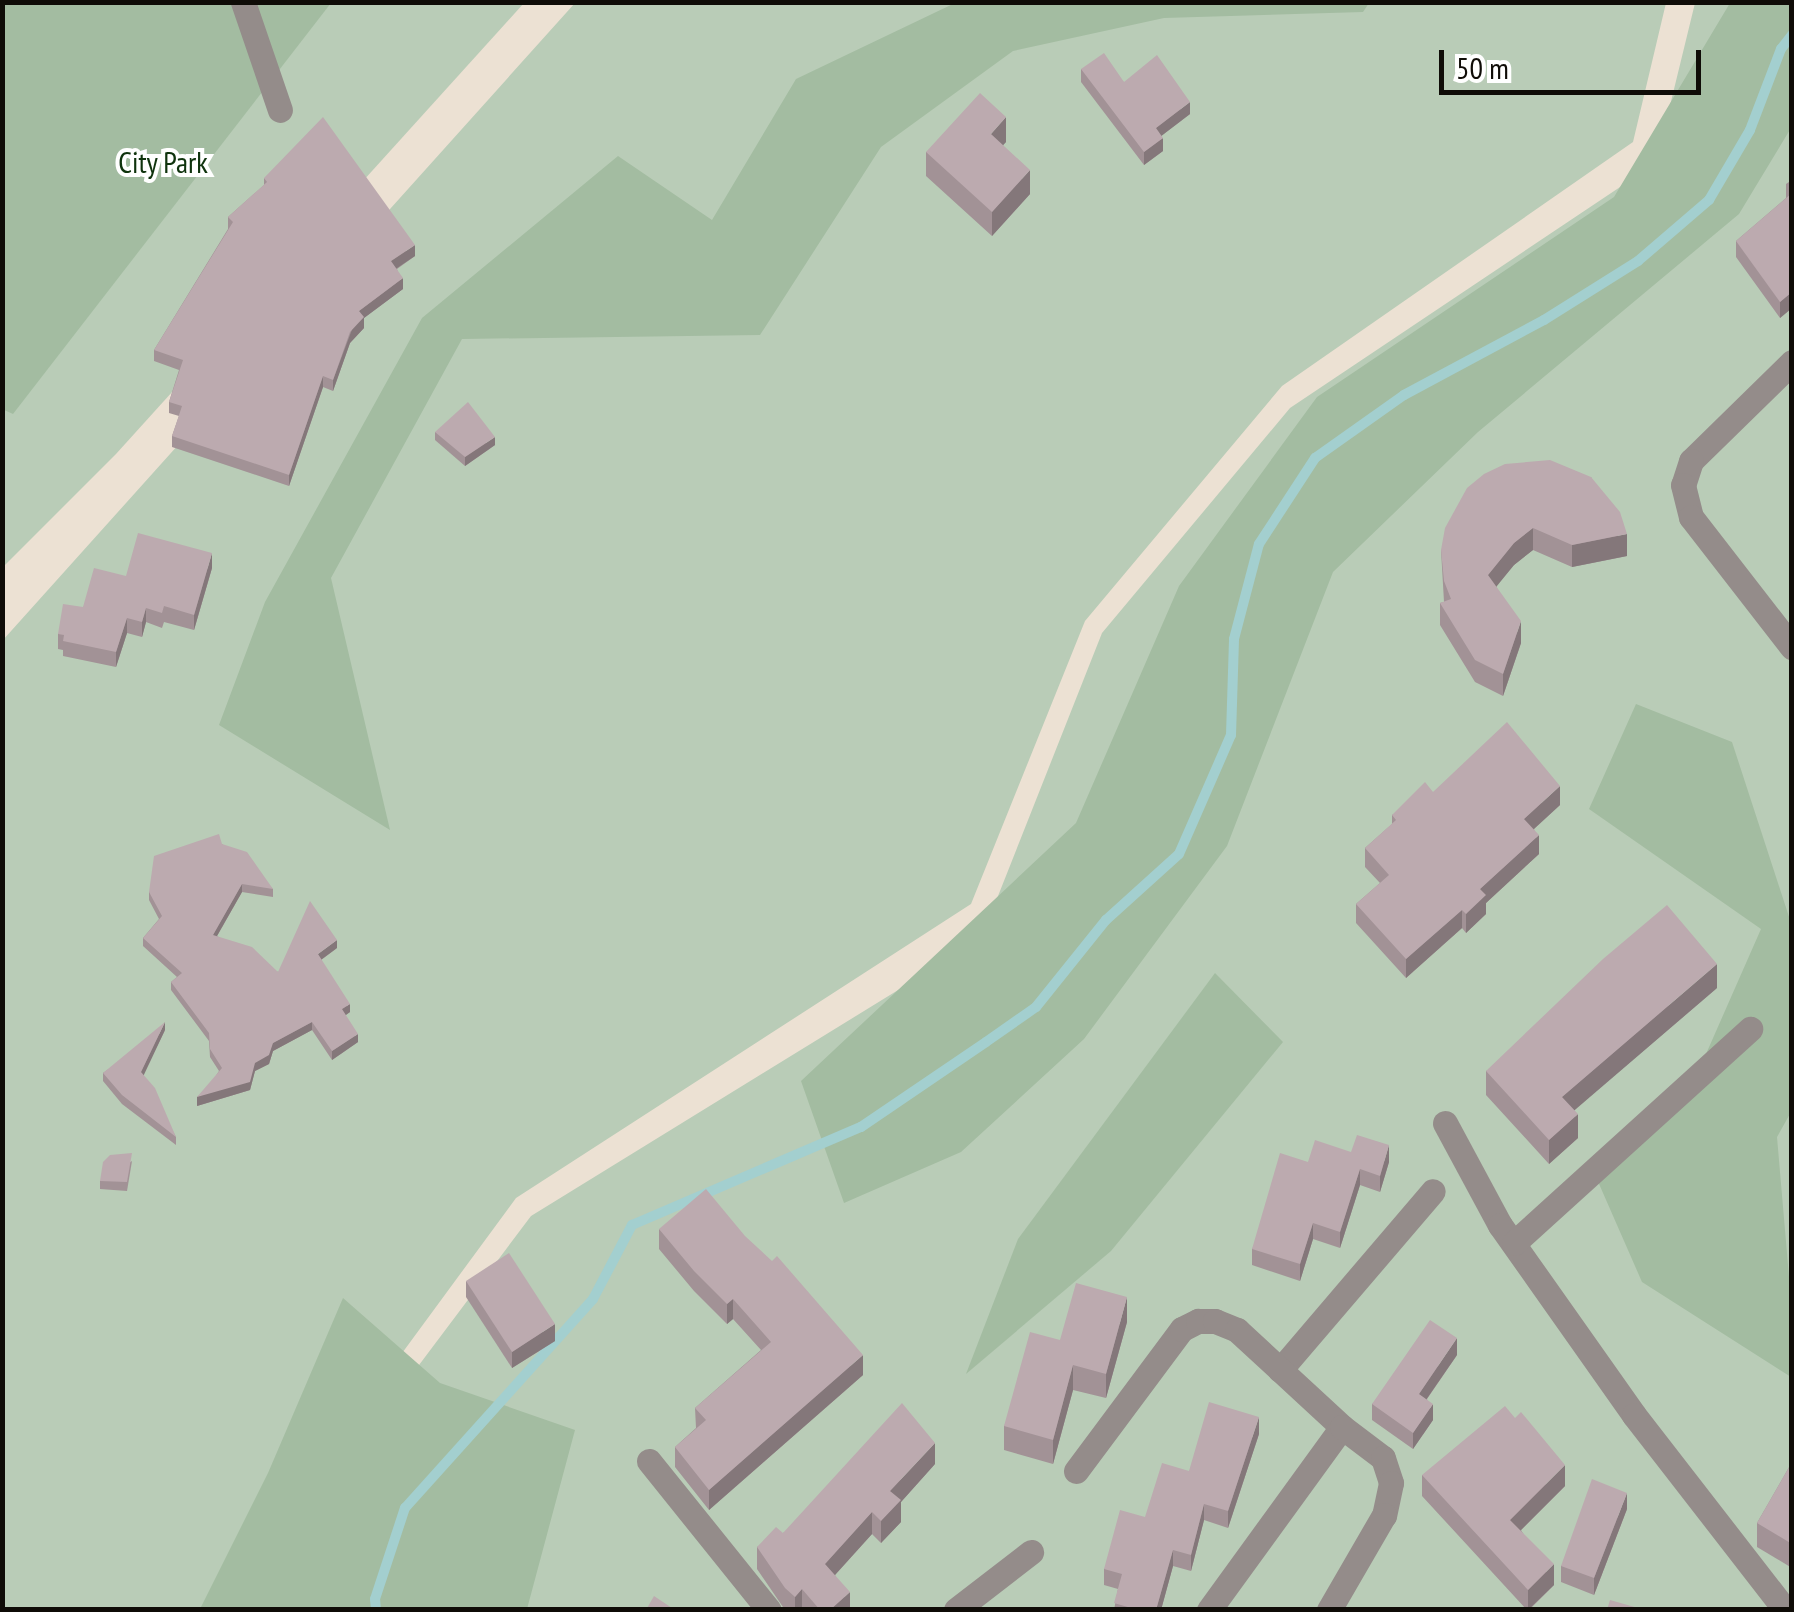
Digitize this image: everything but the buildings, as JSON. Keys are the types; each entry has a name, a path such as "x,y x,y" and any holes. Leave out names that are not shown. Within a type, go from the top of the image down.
{"street":[{"path":"243,2 280,110"},
{"path":"1792,362 1691,461 1683,485 1692,518 1792,647"},
{"path":"1514,1244 1750,1029"},
{"path":"1445,1123 1514,1244 1634,1414 1785,1610"},
{"path":"1280,1370 1434,1191"},
{"path":"1076,1470 1182,1329 1198,1321 1215,1321 1238,1330 1342,1427 1383,1458 1392,1483 1384,1514 1329,1610"},
{"path":"1209,1610 1342,1427"},
{"path":"649,1461 770,1610"},
{"path":"956,1610 1031,1552"}],"green space":[{"path":"2,3 331,3 13,414 2,409"},
{"name":"City Park","path":"3,3 524,3 116,454 3,567"},
{"path":"575,3 1666,3 1633,142 1282,386 1085,621 971,904 516,1198 386,1375 296,1609 3,1610 3,640"},
{"path":"955,3 1369,3 1363,12 1164,18 1013,51 881,147 760,335 462,339 331,578 390,830 219,725 265,602 422,318 618,156 712,220 796,79"},
{"path":"1695,3 1791,3 1791,1609 320,1610 404,1385 531,1216 981,939 1102,633 1290,408 1656,163"},
{"path":"1730,3 1792,3 1791,128 1739,214 1478,432 1333,572 1227,846 1084,1039 961,1152 844,1203 801,1081 1076,823 1179,586 1317,397 1614,197"},
{"path":"1636,704 1732,742 1791,923 1791,1112 1777,1137 1791,1300 1791,1377 1642,1282 1596,1177 1706,1054 1761,929 1589,809"},
{"path":"1215,973 1283,1042 1111,1251 966,1374 1018,1239"},
{"path":"343,1298 440,1383 575,1430 527,1609 200,1609 268,1473"}],"waterway":[{"path":"376,1610 375,1599 405,1508 593,1299 632,1225 861,1127 1036,1007 1106,920 1179,854 1231,735 1234,639 1259,544 1315,458 1404,395 1544,320 1638,261 1709,200 1750,130 1781,49 1792,35"}]}
